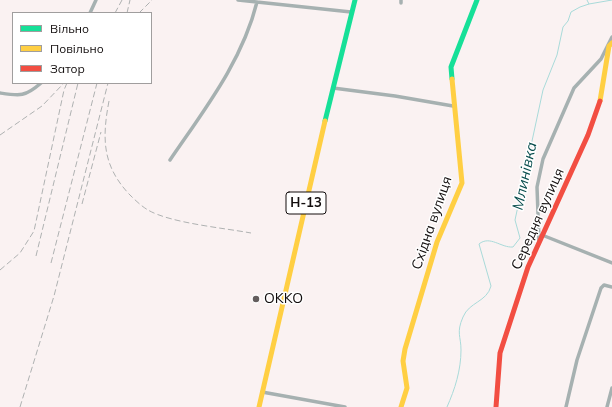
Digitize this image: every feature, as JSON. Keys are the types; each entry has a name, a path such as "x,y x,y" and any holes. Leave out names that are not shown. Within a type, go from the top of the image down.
{"street":[{"path":"90,12 96,0"},
{"path":"238,0 351,12"},
{"name":"Н-13","path":"259,407 333,88 355,0"},
{"name":"Східна вулиця","path":"401,407 407,388 403,361 405,349 437,242 462,183 453,106 451,67 476,0"},
{"path":"170,160 230,70 246,39 257,2"},
{"path":"539,241 537,187 543,159 574,88 601,59 611,44 612,37"},
{"name":"Середня вулиця","path":"496,407 500,353 528,267 588,135 600,101 611,44"},
{"path":"0,93 18,96 25,95 40,84"},
{"path":"333,88 395,96 453,106"},
{"path":"542,235 612,263"},
{"path":"566,407 577,360 601,288 604,285 612,287"},
{"path":"607,407 612,388"},
{"path":"262,392 345,407"}],"waterway":[{"name":"Млинівка","path":"447,407 459,372 461,350 459,331 461,322 469,308 482,299 489,291 491,286 479,244 491,241 513,247 520,238 515,220 543,90 557,55 563,27 568,21 571,12 589,4 587,0"},
{"path":"589,4 612,0"}],"railway":[{"path":"116,12 122,0"},
{"path":"127,12 130,0"},
{"path":"140,12 152,0"},
{"path":"0,135 42,106 63,84"},
{"path":"0,270 20,253 34,231 64,90 67,84"},
{"path":"36,256 78,84"},
{"path":"51,263 97,84"},
{"path":"20,407 54,296 108,84"},
{"path":"109,101 105,127 106,150 109,162 120,183 135,200 143,207 158,215 183,222 251,233"},
{"path":"82,204 101,132"}],"traffic: fast":[{"path":"325,121 355,0"},
{"path":"452,79 451,67 477,0"}],"traffic: slow":[{"path":"600,101 609,46 612,43"},
{"path":"401,407 407,388 403,361 405,349 437,242 462,183 452,79"},
{"path":"259,407 325,121"}],"traffic: jam":[{"path":"496,407 500,353 528,267 588,135 600,101"}],"place":[{"name":"OKKO","path":"256,299"}]}
